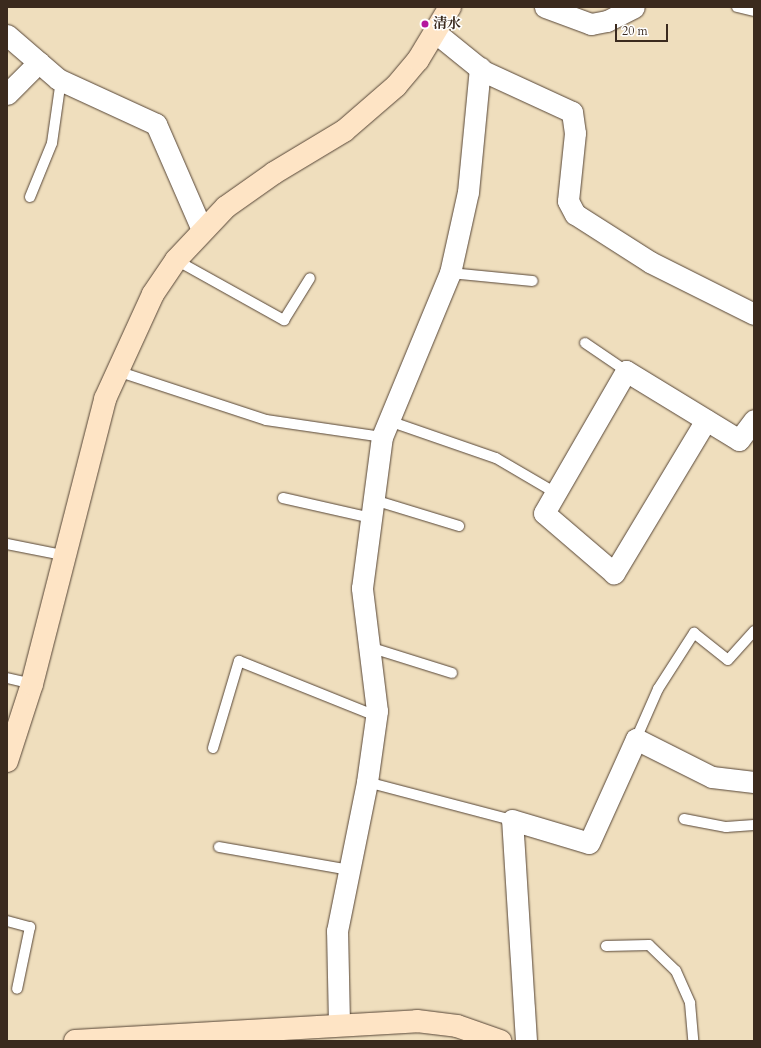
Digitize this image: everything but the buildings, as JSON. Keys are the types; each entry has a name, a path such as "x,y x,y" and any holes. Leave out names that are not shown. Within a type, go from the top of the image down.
{"street":[{"path":"7,761 32,684 67,556 105,399 153,294 176,260 202,230 247,190 321,147 373,108 396,86 436,33 450,7"},
{"path":"545,7 591,24 607,21 634,7"},
{"path":"436,33 480,68 572,112 575,133 568,201 574,214 650,262 754,314"},
{"path":"7,35 61,80 156,124 202,230"},
{"path":"7,94 39,62"},
{"path":"339,1024 337,931 367,782 376,716 362,588 372,509 385,429 450,273 468,192 480,68"},
{"path":"706,420 614,573 544,513 626,371 739,440 754,420"},
{"path":"526,1041 512,820 589,843 636,739 712,777 754,782"},
{"path":"75,1041 339,1024 423,1022 457,1026 500,1041"}],"lane":[{"path":"737,7 754,11"},
{"path":"30,197 52,143 61,80"},
{"path":"176,260 284,320 310,278"},
{"path":"450,273 533,281"},
{"path":"585,343 626,371"},
{"path":"117,371 266,420 385,429 496,458 556,493"},
{"path":"283,498 372,509 458,526"},
{"path":"7,544 67,556"},
{"path":"636,739 658,689 694,633 728,660 754,632"},
{"path":"369,647 452,674"},
{"path":"213,748 240,661 376,716"},
{"path":"7,678 32,684"},
{"path":"367,782 512,820"},
{"path":"684,819 726,827 754,825"},
{"path":"219,847 349,870"},
{"path":"7,921 30,927 17,989"},
{"path":"606,946 649,945 676,971 690,1003 693,1041"}],"place":[{"name":"清水","path":"425,24"}]}
